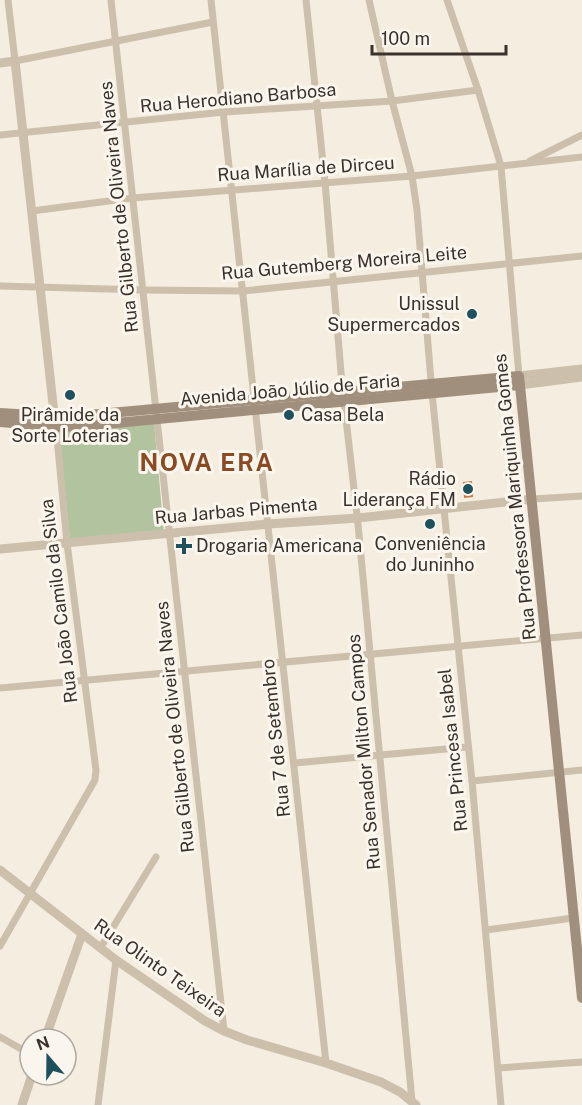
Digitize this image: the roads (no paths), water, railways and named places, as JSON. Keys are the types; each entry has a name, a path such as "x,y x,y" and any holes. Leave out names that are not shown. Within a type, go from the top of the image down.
{"main road":[{"name":"Avenida João Júlio de Faria","path":"0,422 19,420 55,423 156,415 520,380"},
{"name":"Rua Professora Mariquinha Gomes","path":"520,380 558,772 578,918 582,998"},
{"name":"Avenida João Júlio de Faria","path":"0,413 19,420"}],"street":[{"name":"Rua João Camilo da Silva","path":"8,0 67,543 96,770 95,780 30,895"},
{"name":"Rua Gilberto de Oliveira Naves","path":"111,0 224,1031"},
{"name":"Rua 7 de Setembro","path":"211,0 326,1063"},
{"name":"Rua Senador Milton Campos","path":"306,0 414,1103"},
{"name":"Rua Princesa Isabel","path":"369,0 412,176 501,1105"},
{"name":"Rua Professora Mariquinha Gomes","path":"447,0 501,166 520,380"},
{"path":"0,63 213,22"},
{"name":"Rua Herodiano Barbosa","path":"0,135 224,112 392,100 478,90"},
{"path":"525,163 582,135"},
{"name":"Rua Marília de Dirceu","path":"32,211 132,198 412,176 582,157"},
{"name":"Rua Gutemberg Moreira Leite","path":"0,286 143,291 243,291 582,256"},
{"name":"Avenida João Júlio de Faria","path":"520,380 582,369"},
{"name":"Avenida João Júlio de Faria","path":"520,380 582,377"},
{"name":"Rua Jarbas Pimenta","path":"0,549 582,496"},
{"path":"0,688 582,635"},
{"path":"294,763 467,747"},
{"path":"471,781 582,770"},
{"path":"101,947 156,857"},
{"name":"Rua Olinto Teixeira","path":"0,870 116,960 188,1010 224,1031 381,1082 414,1103"},
{"path":"0,946 30,895"},
{"path":"486,930 578,918"},
{"path":"49,1027 82,934"},
{"path":"98,1105 116,960"},
{"path":"0,1037 18,1047"},
{"path":"498,1068 582,1062"},
{"path":"22,1105 29,1087"}],"place":[{"name":"Unissul Supermercados","path":"472,314"},
{"name":"Pirâmide da Sorte Loterias","path":"70,395"},
{"name":"Casa Bela","path":"289,415"},
{"name":"Rádio Liderança FM","path":"468,489"},
{"name":"Conveniência do Juninho","path":"430,524"},
{"name":"Drogaria Americana","path":"184,546"}],"district":[{"name":"NOVA ERA","path":"207,463"}]}
